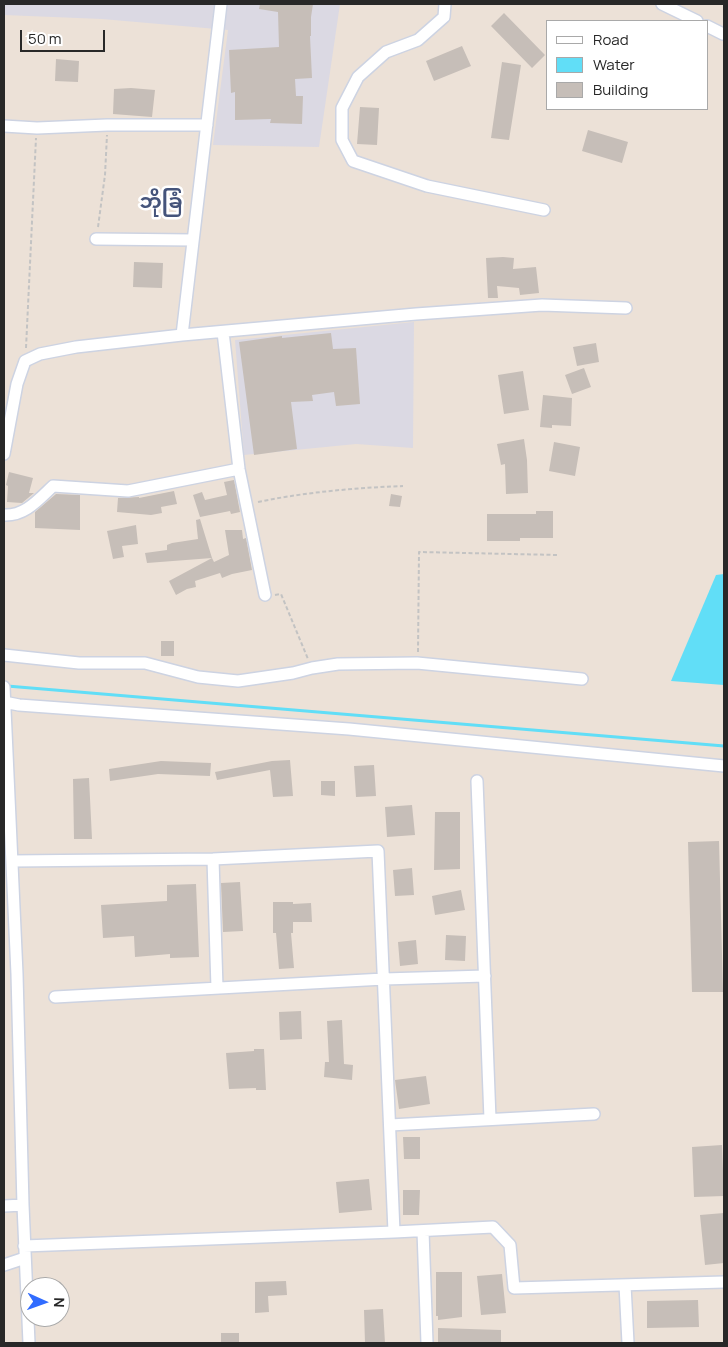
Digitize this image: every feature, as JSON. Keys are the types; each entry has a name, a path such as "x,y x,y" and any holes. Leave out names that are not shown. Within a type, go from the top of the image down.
{"street":[{"path":"182,335 221,4"},
{"path":"445,4 444,17 418,40 386,52 358,77 342,108 342,140 353,161 427,186 544,210"},
{"path":"662,4 695,20"},
{"path":"708,27 722,34"},
{"path":"4,126 37,128 107,125 207,125"},
{"path":"96,239 193,240"},
{"path":"4,454 17,384 25,361 40,354 182,335 416,314 542,305 626,308"},
{"path":"223,332 245,504 265,595"},
{"path":"4,515 14,516 25,511 53,486 128,491 240,469"},
{"path":"4,655 78,663 145,662 198,677 238,681 338,664 417,663 582,679"},
{"path":"4,686 12,861 28,1343"},
{"path":"5,702 19,705 349,729 724,766"},
{"path":"477,781 490,1119"},
{"path":"12,861 213,859 378,851 394,1232"},
{"path":"213,859 217,988"},
{"path":"55,997 485,976"},
{"path":"390,1125 594,1114"},
{"path":"4,1206 23,1205"},
{"path":"4,1264 24,1252 493,1227 510,1245 514,1288 724,1282"},
{"path":"423,1231 427,1343"},
{"path":"625,1285 628,1343"}],"path":[{"path":"96,239 105,175 107,125"},
{"path":"25,361 37,128"},
{"path":"245,504 298,494 403,486"},
{"path":"417,663 419,552 558,555"},
{"path":"265,595 281,594 312,668"}],"shaded area":[{"path":"4,4 340,4 319,147 213,145 228,30 102,19 4,15"},
{"path":"414,322 413,448 356,444 244,455 235,340"}],"water":[{"path":"724,574 724,685 671,681 716,575"}],"building":[{"path":"260,4 313,4 310,36 312,78 295,79 296,96 303,96 302,124 270,123 271,119 235,120 235,92 231,93 229,50 279,47 278,12 259,9"},
{"path":"504,13 545,55 532,68 491,26"},
{"path":"462,46 471,66 434,81 426,61"},
{"path":"56,59 79,61 78,82 55,81"},
{"path":"502,62 521,65 509,140 491,138"},
{"path":"114,89 155,90 152,117 113,114"},
{"path":"360,107 379,108 377,145 357,144"},
{"path":"588,130 628,142 622,163 582,151"},
{"path":"486,258 514,258 513,269 536,267 539,293 520,295 519,288 497,286 498,298 488,298"},
{"path":"134,262 163,263 162,288 133,287"},
{"path":"331,333 333,349 356,348 360,404 336,406 334,392 312,395 313,401 291,402 297,449 254,455 239,342 282,336 282,338"},
{"path":"596,343 599,362 577,366 573,347"},
{"path":"584,368 591,387 572,394 565,375"},
{"path":"523,371 529,410 504,414 498,375"},
{"path":"543,395 572,398 571,426 552,425 552,428 540,427"},
{"path":"524,439 528,493 506,494 505,464 501,465 497,444"},
{"path":"554,442 580,447 575,476 549,471"},
{"path":"9,472 33,478 29,493 34,493 22,503 7,502 8,486 6,485"},
{"path":"234,480 240,512 231,514 230,511 200,517 193,495 202,492 205,500 227,495 224,482"},
{"path":"174,491 177,504 161,507 162,513 151,515 117,512 118,498 139,498"},
{"path":"56,494 80,495 80,530 35,528 35,512"},
{"path":"391,494 402,496 400,507 389,506"},
{"path":"536,511 553,511 553,538 487,541 487,514 536,514"},
{"path":"200,519 212,558 147,563 145,553 167,550 167,545 172,543 198,539 196,520"},
{"path":"136,525 138,544 122,546 124,557 113,559 107,531"},
{"path":"225,530 242,530 243,539 246,538 252,570 222,578 220,573 195,581 196,587 176,595 169,581 212,558 214,562 229,555"},
{"path":"161,641 174,641 174,656 161,656"},
{"path":"290,760 293,796 273,797 270,770 217,780 215,772 272,761"},
{"path":"161,761 211,763 210,776 158,774 110,781 109,769"},
{"path":"374,765 376,796 356,797 354,766"},
{"path":"89,778 92,839 74,839 73,779"},
{"path":"321,781 335,781 335,796 321,795"},
{"path":"412,805 415,835 387,837 385,807"},
{"path":"435,812 460,812 460,869 434,870"},
{"path":"719,841 723,992 692,992 688,842"},
{"path":"412,868 414,895 395,896 393,870"},
{"path":"240,882 243,931 223,932 221,883"},
{"path":"196,884 199,957 170,958 170,954 135,957 134,936 103,938 101,905 167,901 167,885"},
{"path":"461,890 465,910 435,915 432,896"},
{"path":"273,902 311,903 312,922 293,922 293,933 291,933 294,968 279,969 276,933 273,933"},
{"path":"446,935 466,936 465,961 445,960"},
{"path":"416,940 418,964 400,966 398,942"},
{"path":"301,1011 302,1039 280,1040 279,1012"},
{"path":"342,1020 344,1064 353,1065 352,1080 324,1077 325,1062 329,1062 327,1021"},
{"path":"254,1049 264,1049 266,1090 256,1090 256,1088 229,1089 226,1053 254,1051"},
{"path":"426,1076 430,1104 399,1109 395,1080"},
{"path":"403,1137 420,1137 420,1159 404,1159"},
{"path":"722,1145 724,1196 694,1197 692,1147"},
{"path":"369,1179 372,1210 339,1213 336,1182"},
{"path":"403,1190 420,1190 419,1215 403,1215"},
{"path":"724,1213 724,1263 705,1265 700,1215"},
{"path":"436,1272 462,1272 462,1317 438,1320 438,1316 436,1316"},
{"path":"502,1274 506,1313 481,1315 477,1276"},
{"path":"286,1281 287,1295 268,1296 269,1312 255,1313 255,1282"},
{"path":"698,1300 699,1327 647,1328 647,1301"},
{"path":"383,1309 385,1343 365,1343 364,1310"},
{"path":"438,1328 501,1330 501,1343 438,1343"},
{"path":"221,1333 239,1333 239,1343 221,1343"}],"waterway":[{"path":"7,686 724,746"}],"district":[{"name":"ဘိုခြံ","path":"161,202"}]}
